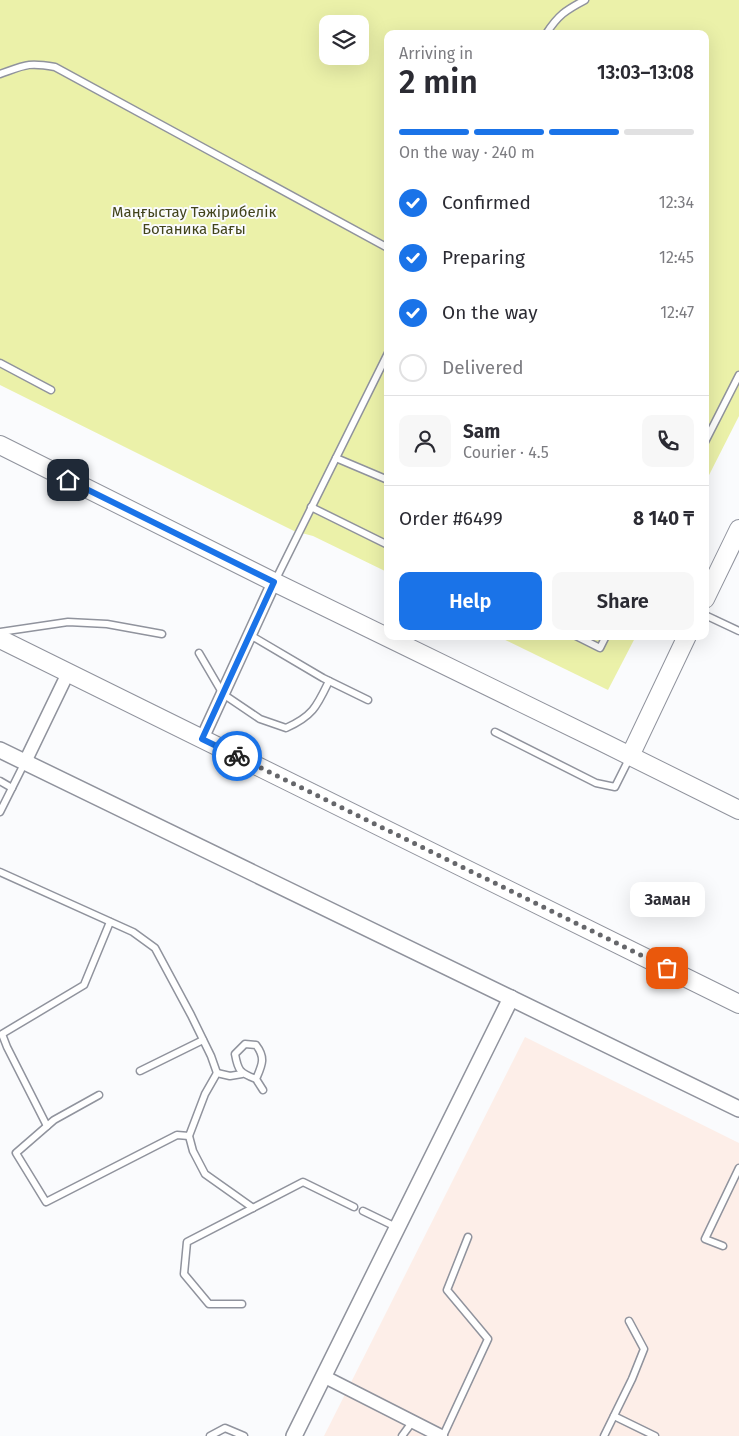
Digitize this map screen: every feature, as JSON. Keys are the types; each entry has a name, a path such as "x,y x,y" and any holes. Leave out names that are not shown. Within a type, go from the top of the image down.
{"main road":[{"path":"0,445 384,636"},
{"path":"709,591 739,529"},
{"path":"0,639 739,1004"},
{"path":"393,640 739,810"},
{"path":"630,756 685,640"}],"street":[{"path":"202,739 274,582"},
{"path":"25,762 68,673"},
{"path":"0,750 739,1109"},
{"path":"294,1436 511,998"},
{"path":"323,1376 442,1436"}],"lane":[{"path":"548,30 555,19 585,0"},
{"path":"0,74 26,64 55,67 384,246"},
{"path":"274,582 384,361"},
{"path":"0,363 52,390"},
{"path":"709,434 739,375"},
{"path":"336,458 384,478"},
{"path":"311,508 384,542"},
{"path":"709,617 739,631"},
{"path":"0,632 68,622 107,624 162,634"},
{"path":"250,635 329,681 368,700"},
{"path":"584,640 600,648 604,640"},
{"path":"199,653 222,694 260,719 286,728 302,721 318,705 329,681"},
{"path":"496,732 596,783 615,786 630,756"},
{"path":"0,812 25,762"},
{"path":"0,781 12,788"},
{"path":"0,872 133,932 155,948 203,1040 217,1074"},
{"path":"48,1126 2,1034 84,985 110,922"},
{"path":"140,1071 203,1040"},
{"path":"242,1074 237,1065 235,1054 245,1044 256,1045 262,1052 263,1060 256,1079"},
{"path":"217,1074 230,1076 242,1074 256,1079 263,1090"},
{"path":"217,1074 205,1094 189,1136 193,1150 205,1174 253,1208"},
{"path":"99,1095 54,1120 16,1153 46,1202 177,1135 189,1136"},
{"path":"722,1246 705,1239 739,1168"},
{"path":"242,1304 209,1304 184,1274 186,1242 303,1182 354,1206"},
{"path":"363,1211 397,1228"},
{"path":"442,1436 488,1339 447,1290 468,1237"},
{"path":"604,1436 632,1379 644,1349 629,1321"},
{"path":"614,1416 655,1436"},
{"path":"402,1436 413,1422"},
{"path":"210,1436 225,1428 244,1436"}],"shaded area":[{"path":"525,1037 739,1143 739,1436 324,1436"}],"green space":[{"name":"Маңғыстау Тәжірибелік Ботаника Бағы","path":"0,0 739,0 739,416 709,475 709,30 384,30 384,571 313,536 294,531 0,385"},
{"path":"505,640 634,640 608,690"}],"way so far":[{"path":"237,756 667,968"}],"place":[{"name":"Заман","path":"667,968"}],"route":[{"path":"68,480 274,582 202,739 237,756"}]}
